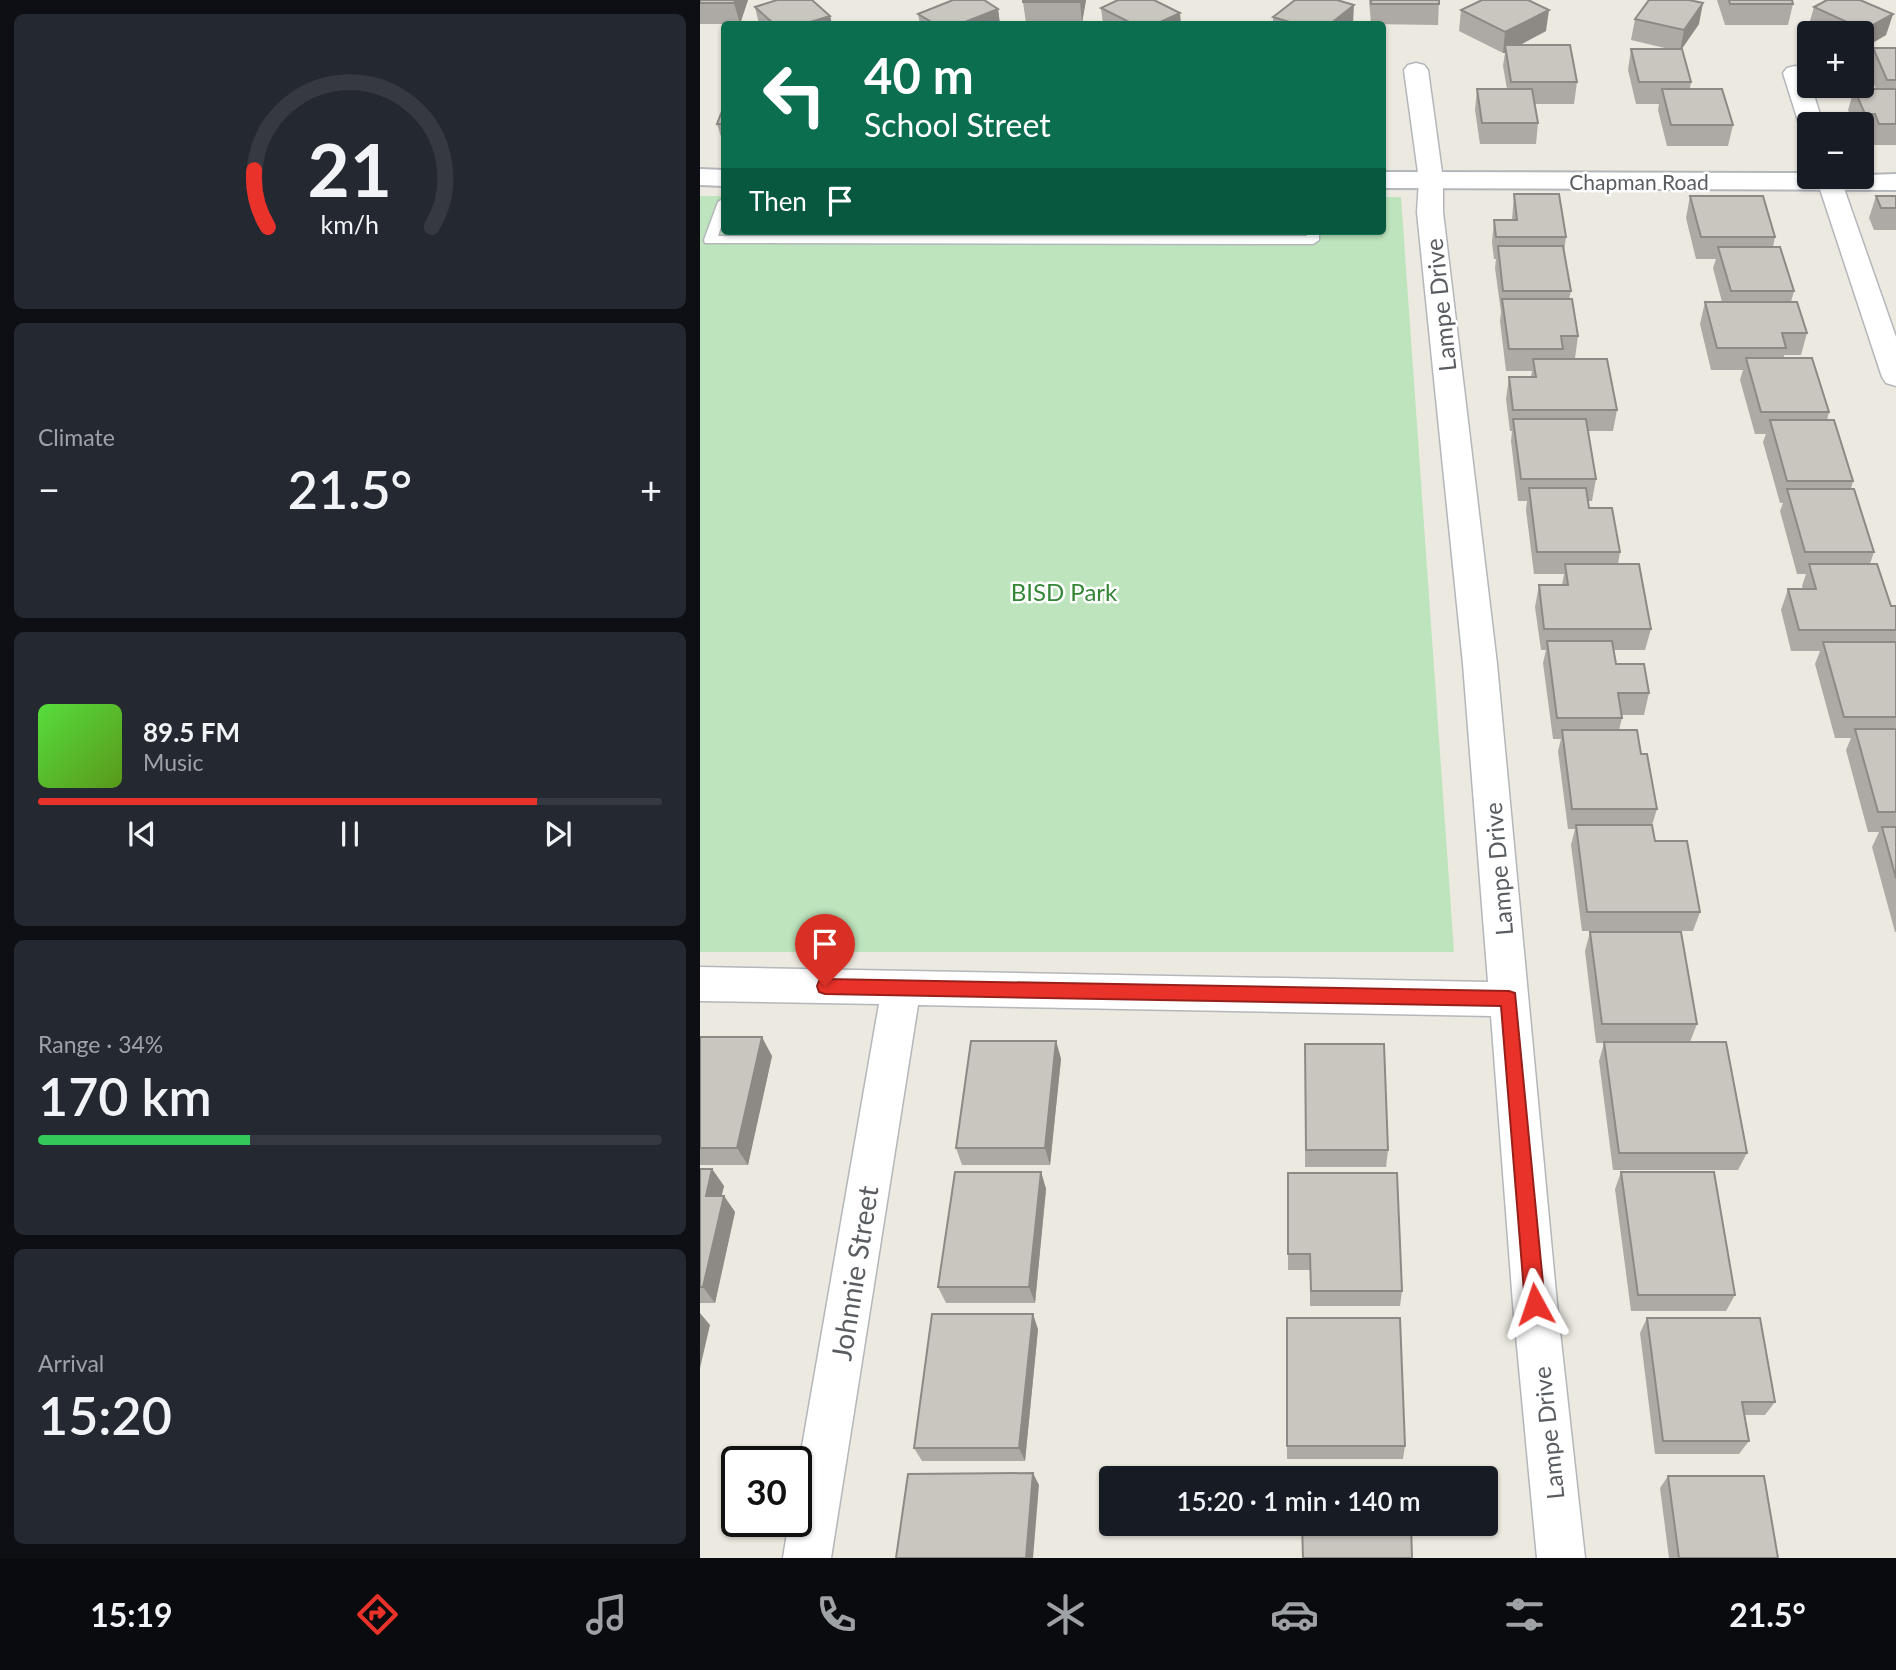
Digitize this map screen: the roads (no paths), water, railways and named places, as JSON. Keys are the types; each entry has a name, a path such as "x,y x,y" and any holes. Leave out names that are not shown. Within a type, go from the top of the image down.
{"street":[{"name":"Lampe Drive","path":"1416,70 1431,180 1430,212 1480,664 1535,1304 1561,1558"},
{"path":"1795,72 1807,112"},
{"path":"700,177 721,177"},
{"name":"Chapman Road","path":"1386,180 1797,179"},
{"name":"Chapman Road","path":"1874,181 1896,182"},
{"path":"1832,189 1896,377"},
{"path":"700,984 1509,999"},
{"name":"Johnnie Street","path":"807,1558 901,988"}],"lane":[{"path":"721,210 710,240 1313,240 1313,235"}],"park label":[{"name":"BISD Park","path":"1064,591"}]}
